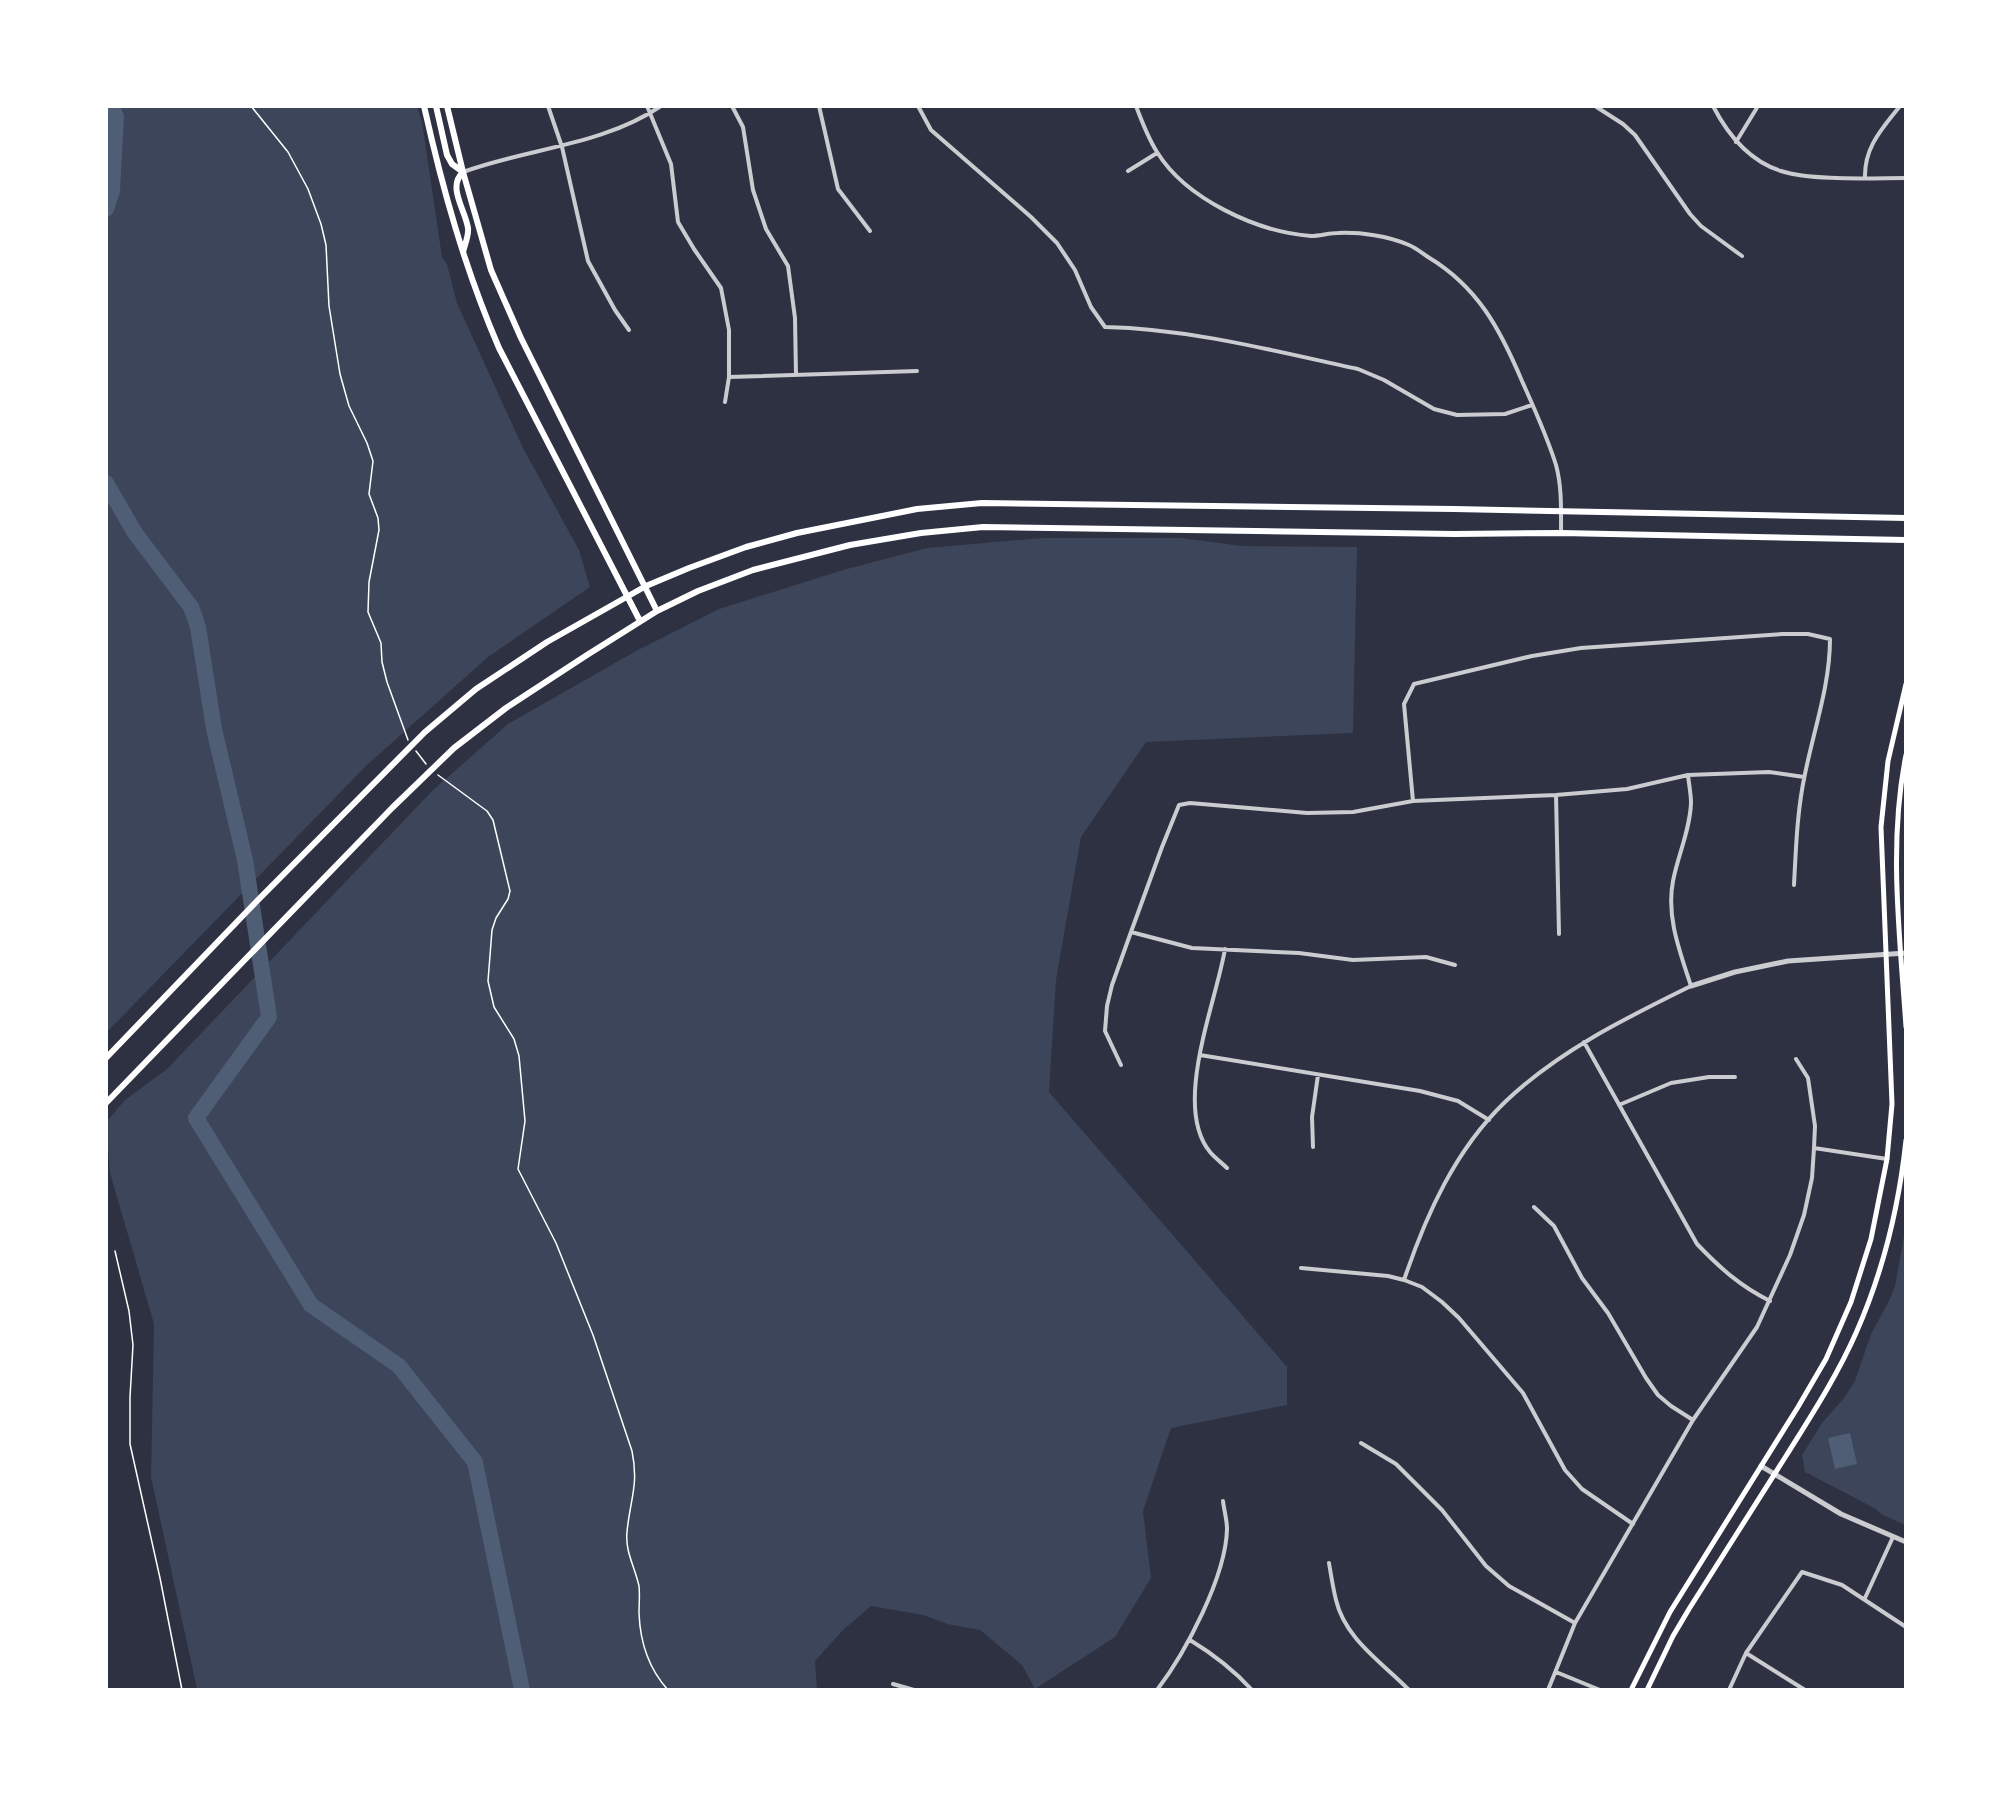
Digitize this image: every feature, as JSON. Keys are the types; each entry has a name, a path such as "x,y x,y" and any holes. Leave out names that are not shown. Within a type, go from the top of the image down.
{"main road":[{"path":"424,106 440,178 474,288 500,348 640,621"},
{"path":"436,106 447,155 452,164 463,172"},
{"path":"447,106 491,270 520,338 657,611"},
{"path":"463,172 458,176 455,187 468,230 463,253"},
{"path":"106,1058 424,732 476,689 547,642 646,586 746,547 797,533 917,508 982,503 1905,518"},
{"path":"106,1103 392,808 454,748 506,708 640,621 698,591 753,570 850,545 983,527 1442,534 1561,532 1905,540"},
{"path":"1630,1689 1670,1612 1826,1359 1851,1302 1871,1239 1887,1159 1892,1104 1881,827 1888,761 1905,684"},
{"path":"1905,755 1897,846 1905,1027"},
{"path":"1647,1689 1689,1609 1834,1377 1867,1306 1882,1261 1894,1214 1905,1140"}],"street":[{"path":"548,106 562,147 588,261 615,310 630,330"},
{"path":"647,106 671,164 678,222 721,288 729,330 729,377 726,402"},
{"path":"463,172 479,166 562,147 612,130 651,113 661,106"},
{"path":"732,106 743,127 753,190 759,210 766,229 788,266 795,318 796,375"},
{"path":"819,106 822,111 838,189 870,231"},
{"path":"918,106 930,130 1031,217 1056,243 1076,270 1091,308 1105,327 1145,328 1185,333 1358,369 1384,380 1434,409 1457,415 1505,414 1532,405"},
{"path":"1136,106 1143,127 1157,153 1174,174 1218,207 1254,223 1286,232 1314,236 1337,233 1369,234 1409,245 1445,267 1477,298 1499,330 1556,465 1561,532"},
{"path":"1595,106 1623,124 1635,135 1690,214 1701,226 1742,256"},
{"path":"1713,106 1723,125 1736,142 1757,159 1781,171 1806,176 1905,178"},
{"path":"1736,142 1758,106"},
{"path":"1865,178 1865,165 1870,146 1900,106"},
{"path":"1128,171 1157,153"},
{"path":"729,377 917,371"},
{"path":"1413,801 1404,704 1414,684 1532,656 1581,648 1808,634 1830,639 1830,663 1804,777 1798,820 1794,885"},
{"path":"1121,1065 1105,1030 1107,1006 1131,932 1179,806 1190,803 1307,813 1353,812 1413,801 1556,795 1627,789 1688,775 1769,772 1804,777"},
{"path":"1688,775 1691,803 1689,819 1673,881 1671,902 1672,921 1691,986"},
{"path":"1556,795 1559,934"},
{"path":"1131,932 1192,948 1299,953 1353,960 1426,957 1455,965"},
{"path":"1225,949 1200,1055 1194,1091 1195,1113 1202,1135 1209,1151 1227,1168"},
{"path":"1404,1280 1432,1206 1450,1173 1489,1119 1545,1068 1584,1042 1691,986 1735,972 1788,962 1903,954"},
{"path":"1584,1042 1697,1244 1721,1269 1747,1290 1770,1301"},
{"path":"1200,1055 1420,1091 1458,1101 1489,1119"},
{"path":"1548,1689 1575,1623 1693,1420 1757,1327 1790,1255 1804,1215 1812,1178 1815,1126 1808,1078 1796,1059"},
{"path":"1313,1147 1312,1117 1318,1075"},
{"path":"1619,1106 1671,1083 1709,1077 1735,1077"},
{"path":"1814,1148 1887,1159"},
{"path":"1534,1207 1554,1226 1582,1278 1608,1313 1658,1395 1693,1420"},
{"path":"1301,1268 1388,1276 1422,1287 1436,1297 1460,1318 1523,1393 1564,1470 1582,1489 1633,1524"},
{"path":"1361,1443 1396,1464 1442,1510 1486,1566 1509,1586 1575,1623"},
{"path":"1761,1466 1841,1514 1905,1542"},
{"path":"1157,1689 1190,1640 1212,1590 1221,1561 1227,1529 1223,1501"},
{"path":"1865,1598 1893,1537"},
{"path":"1329,1563 1336,1602 1352,1633 1371,1655 1409,1689"},
{"path":"1728,1689 1746,1653 1802,1572 1842,1585 1865,1598 1905,1627"},
{"path":"1190,1640 1218,1657 1252,1689"},
{"path":"1746,1653 1806,1689"},
{"path":"1555,1672 1600,1689"},
{"path":"893,1684 914,1689"}],"path":[{"path":"251,106 288,152 308,189 324,234 329,306 342,385 373,461 369,494 378,518 379,530 369,582 368,612 381,643 382,662 387,682 408,741"},
{"path":"414,749 426,765"},
{"path":"433,770 487,811 493,820 510,891 492,930 488,981 494,1007 514,1039 519,1056 525,1121 518,1169 556,1243 592,1335 632,1450 636,1484 627,1533 628,1554 639,1590 642,1640 653,1669 668,1689"},
{"path":"115,1251 129,1311 133,1345 130,1444 182,1689"}],"shaded area":[{"path":"106,107 417,107 422,122 442,257 447,264 457,303 523,448 579,550 590,587 488,657 367,765 107,1032"},
{"path":"1042,538 1182,538 1241,546 1357,547 1353,733 1146,742 1081,837 1056,980 1049,1092 1287,1367 1287,1405 1171,1428 1143,1511 1151,1578 1115,1637 1035,1689 1022,1665 980,1630 947,1624 923,1615 871,1606 842,1631 815,1661 817,1689 197,1689 151,1477 154,1324 110,1173 106,1122 125,1100 167,1069 433,790 508,724 636,651 719,609 843,570 927,548"},
{"path":"1905,1230 1905,1525 1805,1472 1802,1455 1822,1423 1844,1398 1855,1381 1871,1334 1895,1286"},
{"path":"1850,1433 1857,1464 1835,1469 1828,1438"}],"waterway":[{"path":"106,209 112,191 116,117 112,106"},
{"path":"106,483 135,533 191,607 198,627 214,729 245,860 269,1017 196,1118 311,1305 399,1366 475,1462 522,1690"}]}
